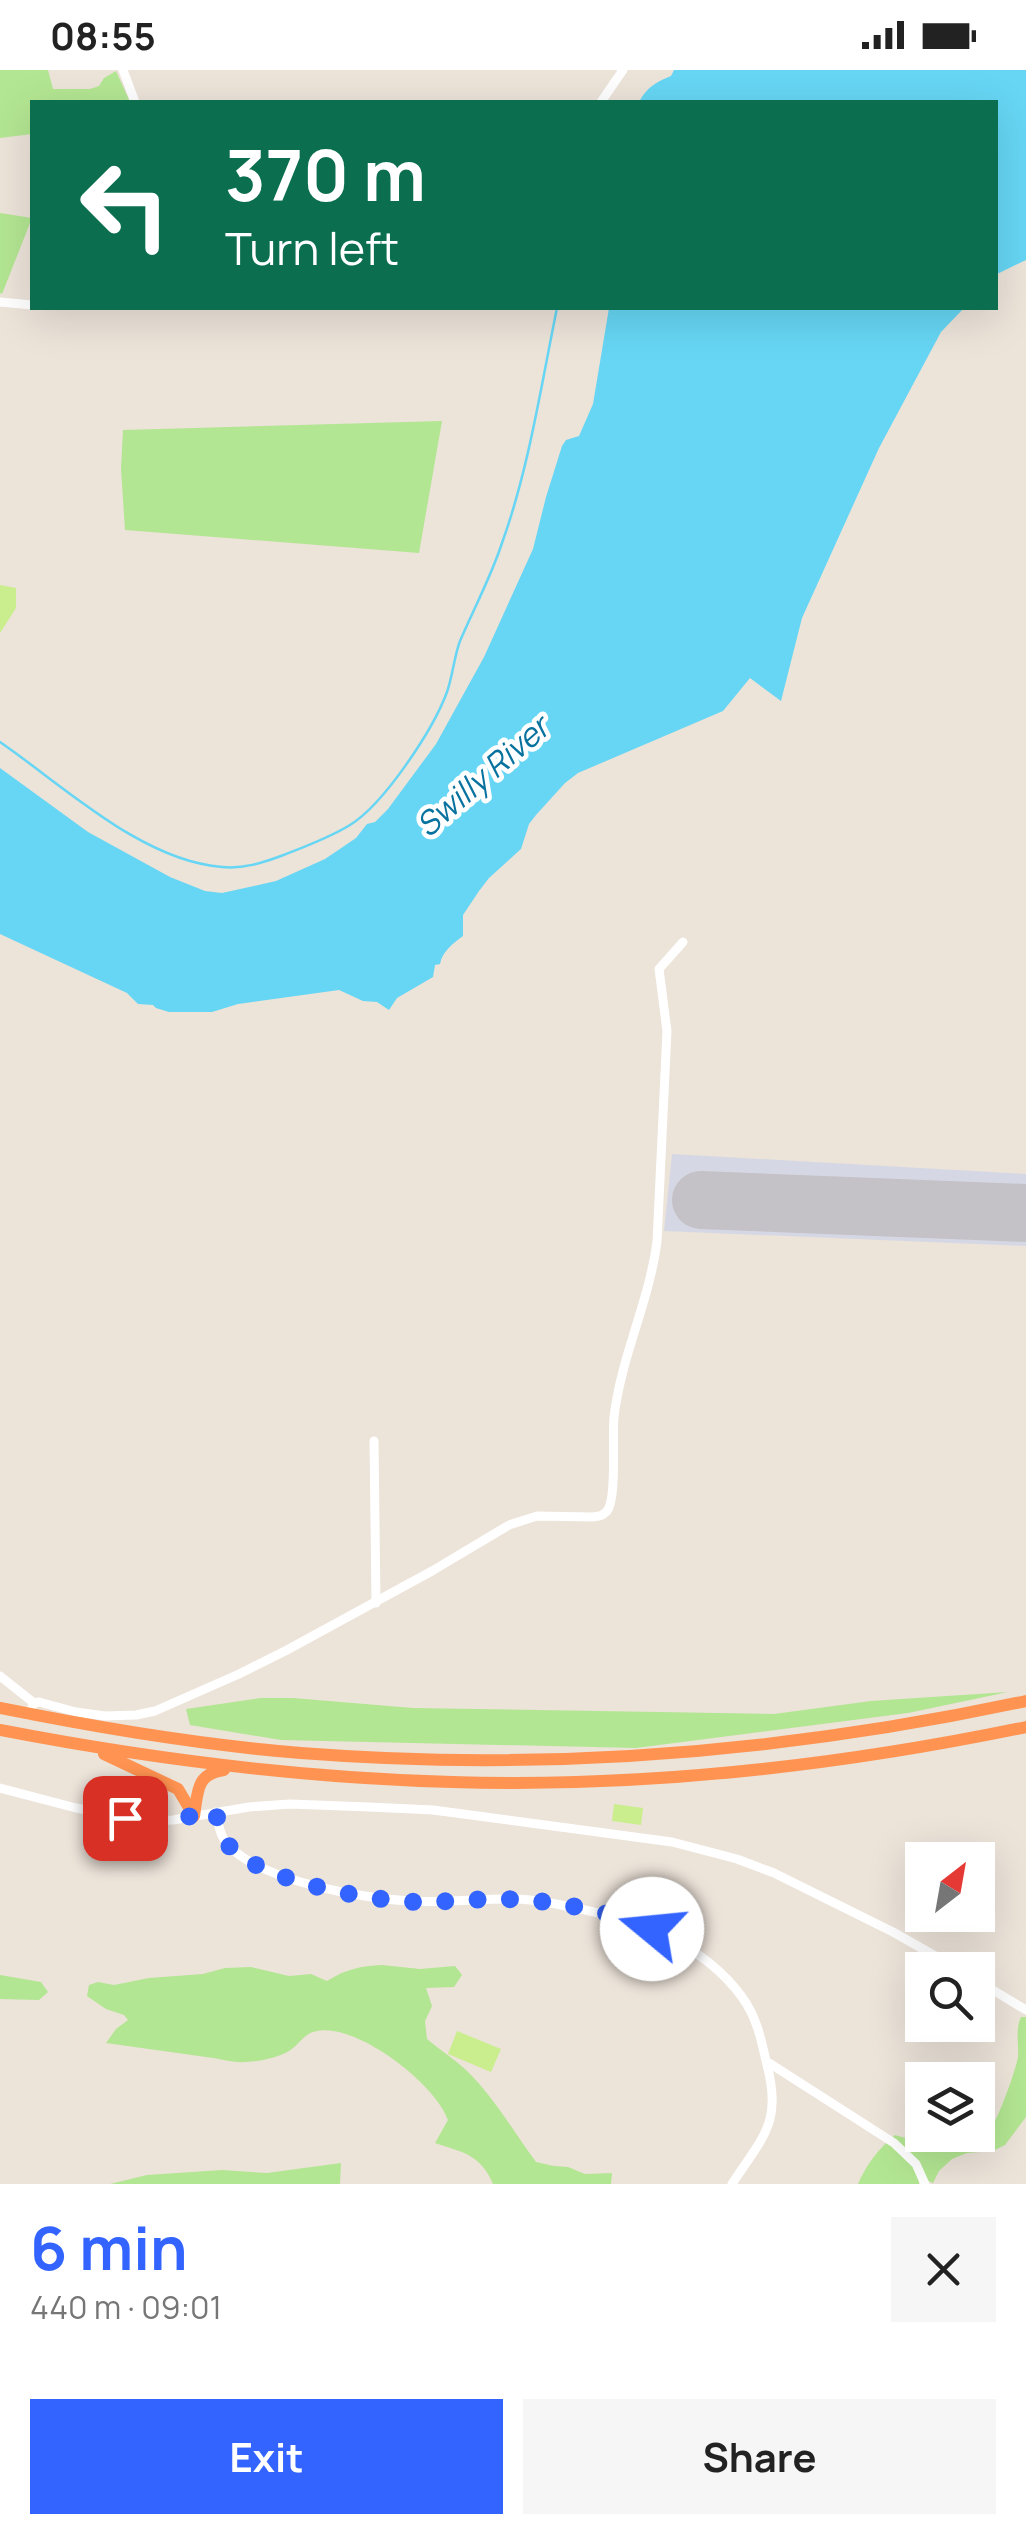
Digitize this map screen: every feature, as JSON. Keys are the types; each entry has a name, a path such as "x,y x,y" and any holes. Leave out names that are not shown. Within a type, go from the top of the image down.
{"highway":[{"path":"0,1708 31,1709 153,1736 283,1751 523,1759 665,1753 799,1740 922,1722 1026,1701"},
{"path":"0,1730 92,1748 236,1768 454,1782 600,1781 743,1771 898,1752 1026,1728"},
{"path":"92,1748 178,1789 194,1816"},
{"path":"194,1816 198,1790 206,1776 236,1768"}],"street":[{"path":"124,70 134,100"},
{"path":"602,100 623,70"},
{"path":"0,302 30,305"},
{"path":"0,1676 31,1709 105,1716 155,1711 240,1674 516,1522 537,1516 602,1515 610,1504 615,1407 652,1273 656,1242 667,1031 659,969 684,942"},
{"path":"374,1442 376,1602"},
{"path":"0,1788 134,1820 162,1821 290,1804 433,1810 672,1842 788,1878 928,1952"},
{"path":"216,1812 220,1832 235,1851 291,1879 402,1901 537,1900 620,1918 660,1932 715,1969 743,1998 759,2031 774,2092 770,2124 732,2184"},
{"path":"995,1991 1026,2010"},
{"path":"766,2061 894,2142 916,2164 925,2184"}],"shaded area":[{"path":"672,1154 1026,1174 1026,1246 664,1231"}],"green space":[{"path":"0,70 48,70 53,89 90,89 116,71 129,100 30,100 30,134 0,138"},
{"path":"0,213 30,218 2,294"},
{"path":"442,421 419,553 125,530 123,430"},
{"path":"0,585 16,588 16,608 0,633"},
{"path":"1008,1692 908,1713 636,1748 281,1740 190,1725 186,1709 261,1698 293,1698 413,1708 774,1714 871,1701"},
{"path":"614,1804 643,1808 641,1825 612,1821"},
{"path":"382,1965 420,1969 455,1966 462,1975 454,1987 426,1988 432,2006 425,2021 427,2039 476,2080 536,2162 585,2174 612,2173 611,2184 493,2184 477,2161 435,2143 448,2120 427,2089 391,2058 349,2035 313,2032 283,2054 233,2062 106,2043 128,2020 87,1996 89,1985 98,1982 114,1985 225,1968 251,1967 289,1976 311,1974 327,1981 354,1969"},
{"path":"0,1975 41,1982 48,1992 39,2000 0,1999"},
{"path":"1021,2017 1026,2017 1026,2117 1005,2145 995,2150 995,2121 1018,2057"},
{"path":"457,2031 501,2049 491,2072 448,2054"},
{"path":"895,2135 905,2137 905,2152 980,2152 952,2159 933,2183 919,2177 919,2184 858,2184 874,2157"},
{"path":"341,2163 340,2184 110,2184 147,2175 222,2170 267,2173"}],"water":[{"path":"674,70 1026,70 1026,260 998,274 998,100 641,100 656,83 671,76"},
{"name":"Swilly River","path":"609,310 962,310 941,332 879,448 802,618 781,701 750,678 723,711 578,773 565,783 529,824 521,849 479,891 463,915 463,936 435,965 433,977 397,998 389,1010 339,990 238,1004 212,1012 169,1012 138,1004 127,993 0,934 0,768 88,832 170,877 205,891 222,893 276,881 325,859 356,838 367,824 375,822 436,744 484,657 533,549 562,446 566,440 579,436 593,404"}],"waterway":[{"path":"0,742 105,819 192,862 222,867 260,863 325,838 363,815 406,765 447,692 460,641 493,568 520,486 557,310"}],"runway":[{"path":"701,1200 1026,1213"}],"route":[{"path":"125,1818 162,1821 216,1812 226,1842 246,1859 275,1874 339,1891 415,1902 537,1900 652,1929"}]}
